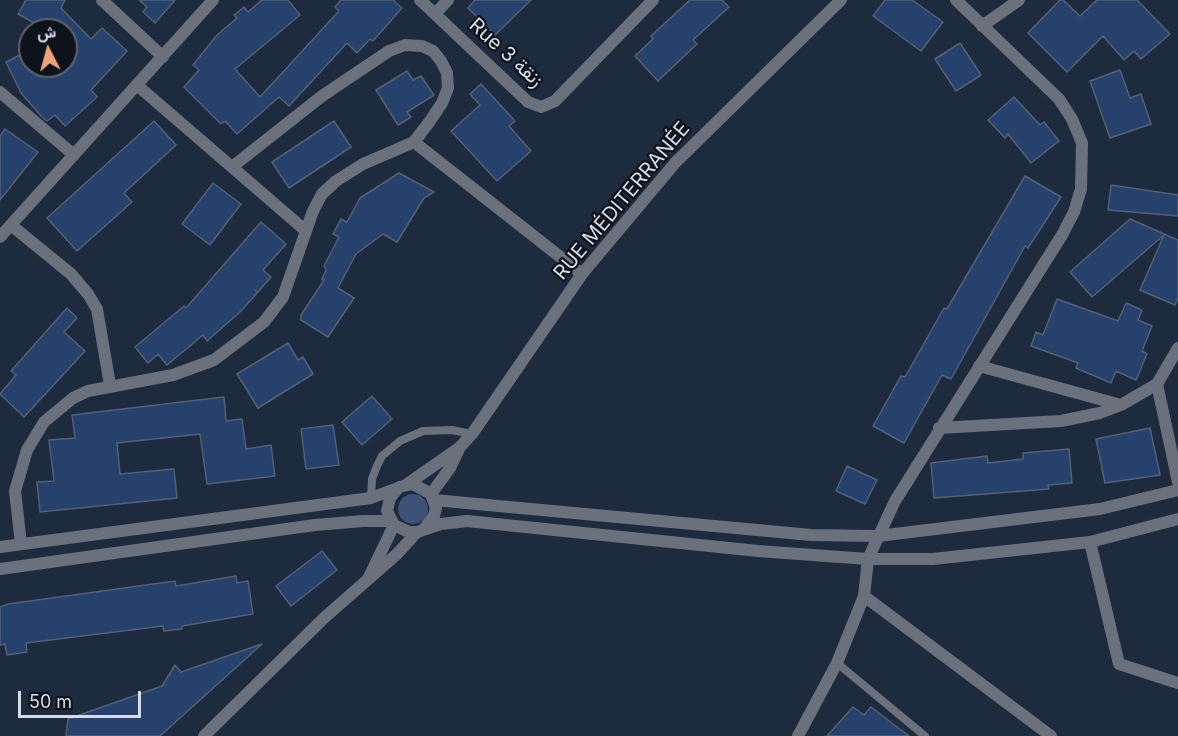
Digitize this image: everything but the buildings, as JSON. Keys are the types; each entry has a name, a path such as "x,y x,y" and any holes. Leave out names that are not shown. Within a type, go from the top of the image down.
{"street":[{"path":"102,0 163,57"},
{"path":"0,237 213,0"},
{"name":"Rue 3 زنقة","path":"420,0 528,102 541,107 555,101 653,0"},
{"path":"435,14 448,0"},
{"name":"RUE MÉDITERRANÉE","path":"0,547 371,498 402,486 459,448 472,434 582,274 675,163 841,0"},
{"path":"798,736 837,663 864,596 868,559 895,501 1062,235 1074,212 1081,189 1082,143 1072,119 1059,99 956,0"},
{"path":"982,26 1019,0"},
{"path":"21,544 15,491 22,464 34,436 56,410 72,398 110,385 173,375 214,360 264,322 283,297 306,231 322,194 336,181 363,164 414,142 442,103 448,88 447,73 433,51 422,46 405,45 375,60 322,96 231,167"},
{"path":"138,86 306,231"},
{"path":"0,92 74,155"},
{"path":"414,142 582,274"},
{"path":"11,225 72,274 88,294 97,309 110,385"},
{"path":"939,428 1061,421 1101,413 1121,405 1157,384 1178,348"},
{"path":"979,366 1121,405"},
{"path":"1157,384 1178,483"},
{"name":"RUE MÉDITERRANÉE","path":"433,497 459,448"},
{"path":"369,578 392,523 387,504 402,486 420,486 433,497 800,534 878,536 1089,511 1178,490"},
{"path":"204,736 324,618 421,530 434,516 433,497"},
{"path":"0,568 315,525 363,521 392,523 409,532 467,521 758,551 868,559 943,558 1090,542 1178,519"},
{"path":"1090,542 1119,664 1178,683"},
{"path":"864,596 1051,736"}],"lane":[{"path":"371,498 372,479 382,456 400,441 423,431 452,430 472,434"},
{"path":"837,663 925,736"}],"shaded area":[{"path":"413,494 423,499 428,509 423,519 413,524 403,519 398,509 403,499"}]}
